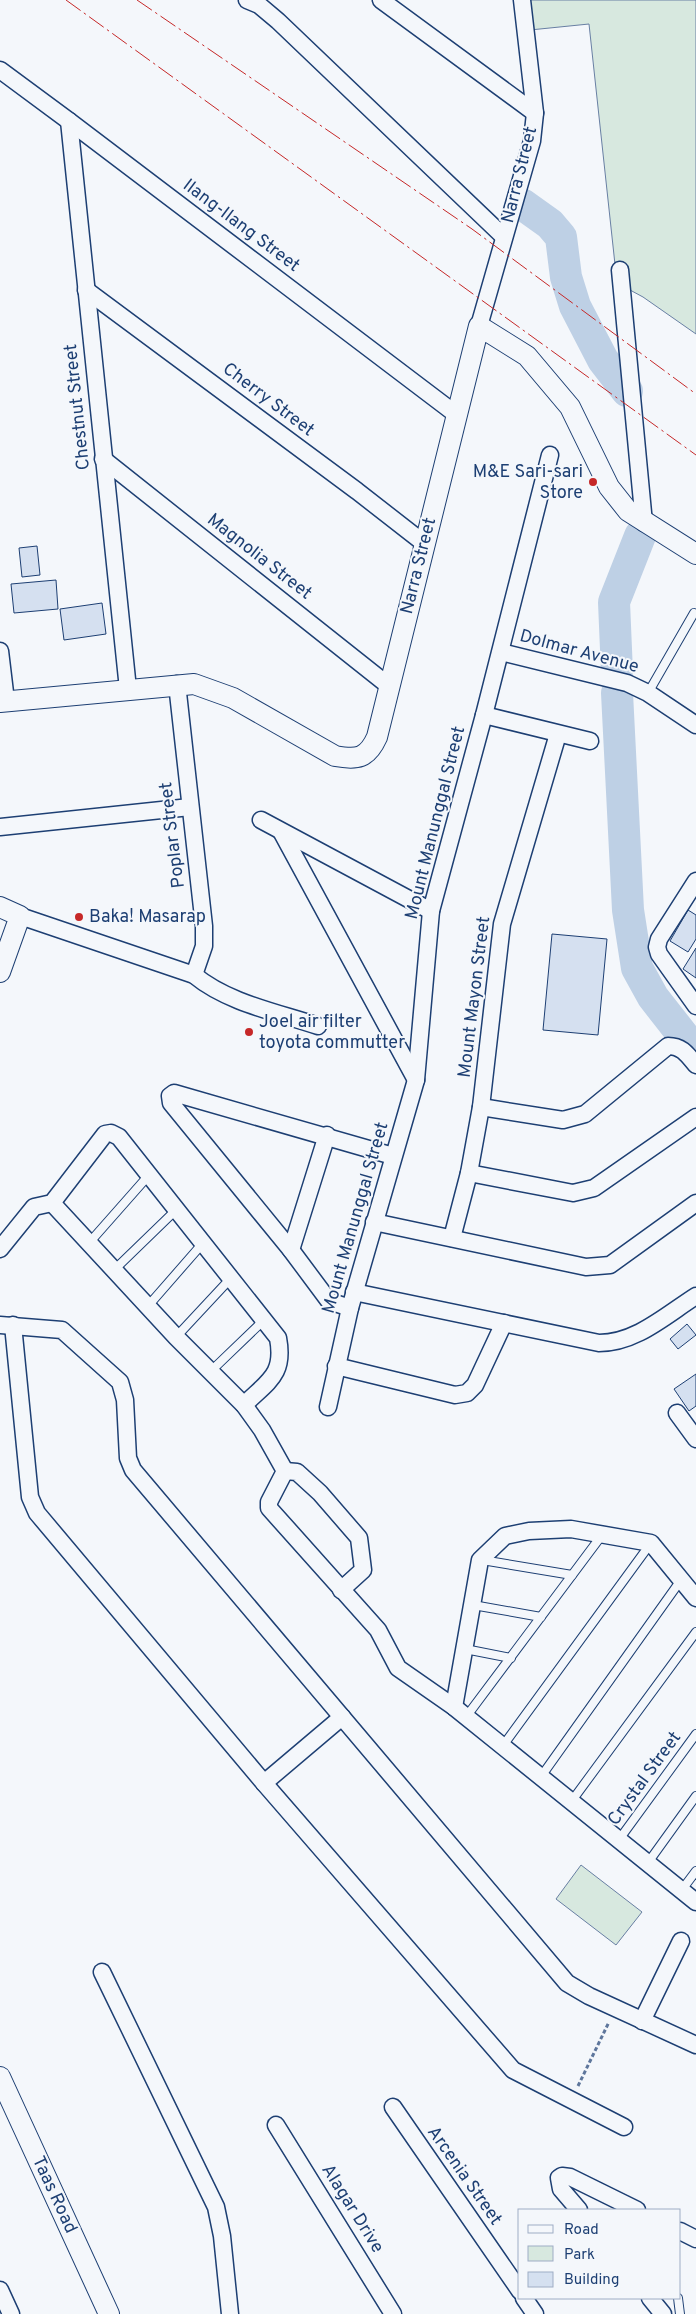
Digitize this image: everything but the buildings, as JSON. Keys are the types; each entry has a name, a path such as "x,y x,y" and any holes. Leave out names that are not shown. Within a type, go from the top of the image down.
{"street":[{"path":"247,0 259,5 278,20 504,237"},
{"path":"381,0 535,113"},
{"name":"Narra Street","path":"3,701 177,684 194,684 226,695 335,756 362,757 372,749 377,738 479,326 525,171 532,141 535,113 522,0"},
{"name":"Ilang-Ilang Street","path":"0,70 457,415"},
{"name":"Chestnut Street","path":"69,121 128,689"},
{"path":"620,270 644,523"},
{"name":"Cherry Street","path":"86,290 357,491 425,544"},
{"path":"479,326 527,356 570,407 609,487 628,511 644,523 668,535 696,554"},
{"name":"Mount Manunggal Street","path":"328,1407 354,1292 416,1080 431,911 501,652 550,455"},
{"name":"Magnolia Street","path":"104,459 389,686"},
{"path":"0,651 3,701"},
{"name":"Dolmar Avenue","path":"501,652 627,683 648,693 695,722"},
{"name":"Poplar Street","path":"177,684 204,926 204,946 194,975"},
{"path":"484,716 590,741"},
{"name":"Mount Mayon Street","path":"452,1238 469,1173 481,1107 502,924 558,734"},
{"path":"0,827 190,807"},
{"path":"261,820 282,833 431,911"},
{"path":"282,833 416,1080"},
{"path":"696,881 659,939 657,947 659,954 696,1006"},
{"path":"0,907 20,916 194,975 211,988 238,1000 318,1026"},
{"path":"0,972 20,916"},
{"path":"481,1107 563,1120 585,1114 668,1046 676,1046 685,1052 696,1065"},
{"path":"350,1308 329,1300 291,1250 171,1103 170,1096 174,1093 327,1135 393,1156"},
{"path":"469,1173 573,1193 594,1188 696,1117"},
{"path":"0,1249 34,1207 52,1203 105,1134 119,1137 278,1338 281,1355 277,1372 244,1404"},
{"path":"291,1250 327,1135"},
{"path":"52,1203 176,1337 244,1404 285,1471"},
{"path":"374,1222 586,1267 610,1265 696,1203"},
{"path":"354,1292 599,1343 613,1343 636,1336 696,1296"},
{"path":"336,1366 455,1395 467,1393 474,1385 504,1324"},
{"path":"624,2127 513,2070 264,1783 37,1513 30,1497 7,1325 62,1330 120,1382 125,1400 128,1458 133,1470 567,1983 642,2021 696,2045"},
{"path":"678,1413 696,1439"},
{"path":"285,1471 297,1472 320,1493 359,1538 363,1570 341,1590"},
{"path":"285,1471 269,1502 269,1508 378,1630 398,1668 460,1712 696,1902"},
{"path":"460,1712 465,1649 480,1560 505,1536 529,1531 571,1529 651,1543 696,1598"},
{"path":"264,1783 342,1717"},
{"path":"642,2021 681,1941"},
{"path":"102,1972 216,2207 222,2236 230,2314"},
{"name":"Taas Road","path":"0,2077 109,2314"},
{"name":"Arcenia Street","path":"393,2107 518,2289"},
{"name":"Alagar Drive","path":"276,2125 393,2314"},
{"path":"578,2209 560,2185 559,2178 562,2176 570,2177 635,2209"},
{"path":"681,2231 696,2238"},
{"path":"0,2290 11,2314"},
{"path":"525,2299 535,2314"},
{"path":"651,2299 663,2314"}],"lane":[{"path":"648,693 694,613"},
{"path":"89,1243 150,1174"},
{"path":"114,1270 177,1209"},
{"path":"148,1306 204,1243"},
{"path":"176,1337 231,1278"},
{"path":"211,1371 264,1320"},
{"path":"460,1712 511,1658 602,1535"},
{"path":"502,1747 651,1543"},
{"path":"480,1560 572,1575"},
{"path":"540,1778 682,1580"},
{"path":"473,1605 541,1617"},
{"path":"571,1802 696,1632"},
{"path":"465,1649 511,1658"},
{"name":"Crystal Street","path":"618,1841 696,1734"},
{"path":"647,1864 696,1796"},
{"path":"682,1891 696,1871"},
{"path":"678,2299 680,2314"}],"path":[{"path":"572,2100 616,2008"}],"green space":[{"path":"527,0 696,0 696,334 643,297 617,283 589,24 530,30"},
{"path":"581,1865 642,1912 616,1945 556,1899"}],"waterway":[{"path":"522,204 550,224 561,237 566,277 575,306 603,360 627,391"},
{"path":"617,673 614,602 640,536"},
{"path":"617,693 628,910 637,968 653,997 696,1052"}],"power":[{"path":"66,0 696,455"},
{"path":"137,0 472,229 696,394"}],"place":[{"name":"M&E Sari-sari Store","path":"593,482"},
{"name":"Baka! Masarap","path":"79,917"},
{"name":"Joel air filter toyota commutter","path":"249,1032"}]}
